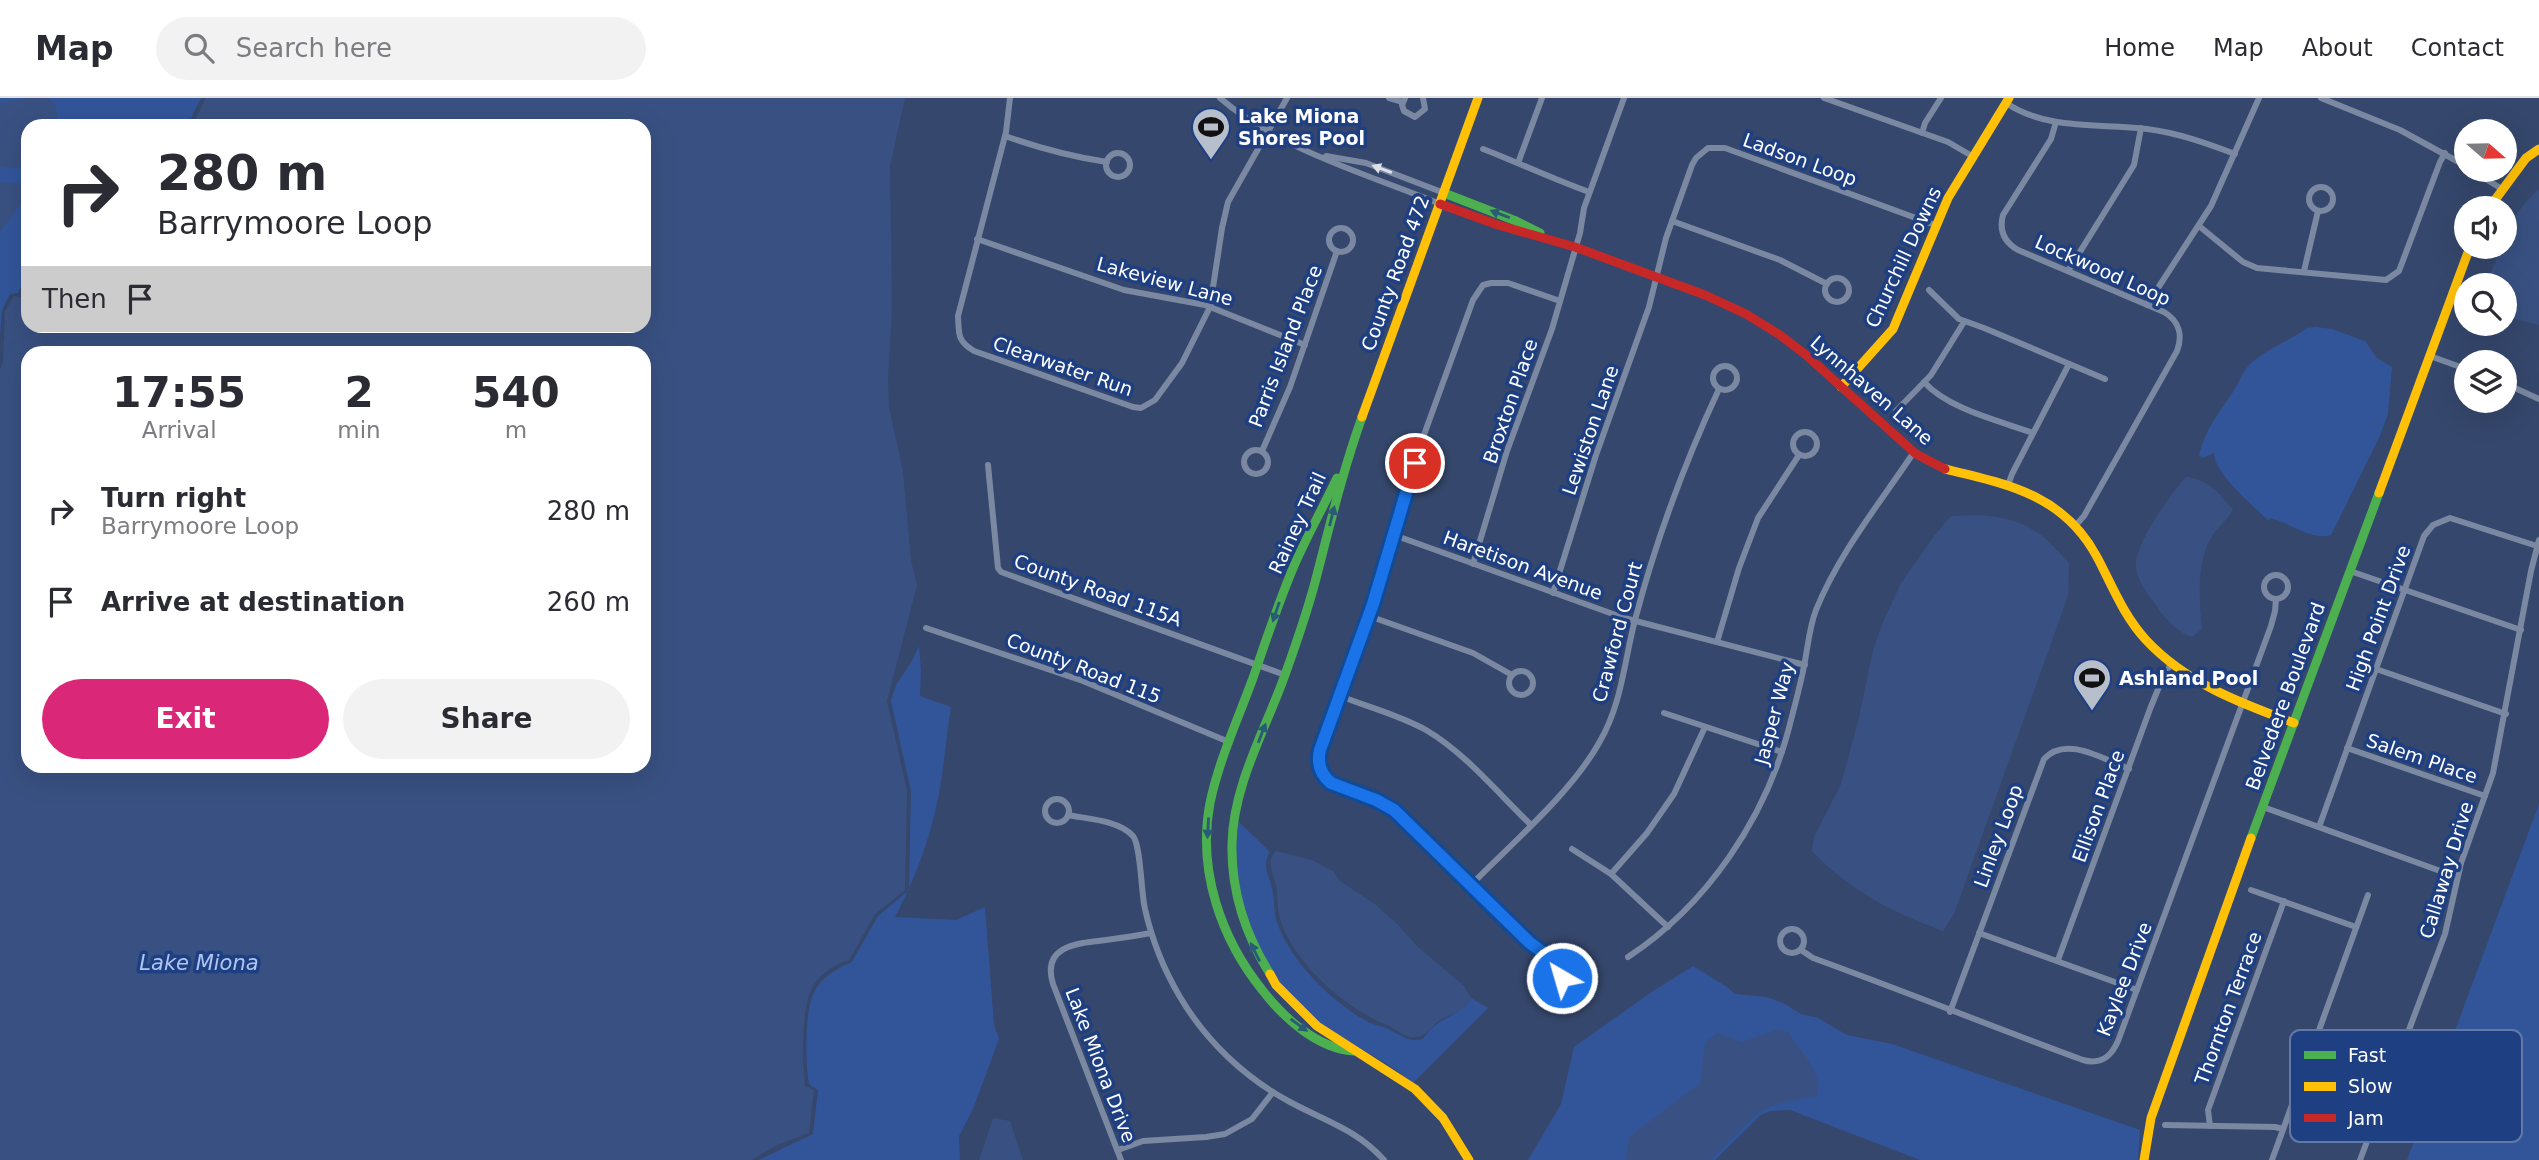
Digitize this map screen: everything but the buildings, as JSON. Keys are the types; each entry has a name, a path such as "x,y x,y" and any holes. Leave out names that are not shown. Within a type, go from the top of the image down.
{"street":[{"name":"Clearwater Run","path":"1010,98 1005,136 958,316 960,339 974,351 1141,408 1155,400 1182,363 1210,307 1228,202 1238,180 1287,98"},
{"path":"1220,98 1241,116 1268,133 1440,204"},
{"path":"1390,98 1404,100 1403,108 1406,114 1415,117 1425,109 1423,98"},
{"name":"County Road 472","path":"1346,461 1478,98"},
{"path":"1518,163 1542,98"},
{"name":"Broxton Place","path":"1473,564 1507,451 1560,301 1589,192 1624,98"},
{"path":"1824,98 1958,146 1972,156"},
{"path":"1922,133 1925,122 1941,98"},
{"path":"2147,305 2219,192 2259,98"},
{"path":"2321,98 2380,120 2454,159"},
{"path":"2008,101 2034,117 2056,122 2141,128 2187,137 2235,154"},
{"name":"Churchill Downs","path":"1841,387 1893,328 1935,225 1972,156 2008,101"},
{"name":"Lockwood Loop","path":"2056,122 2051,139 2003,215 2001,228 2011,246 2164,312 2174,320 2180,332 2180,344 2084,516 2076,524"},
{"path":"2068,271 2134,165 2141,128"},
{"path":"1005,136 1048,150 1107,162"},
{"name":"Ladson Loop","path":"1657,278 1672,221 1696,158 1708,148 1716,147 1935,225"},
{"path":"1483,149 1534,172 1589,192"},
{"path":"2497,196 2526,158 2539,149"},
{"path":"2199,226 2250,266 2265,270 2304,271 2378,281 2399,271 2445,153"},
{"path":"1318,155 1366,163 1444,193"},
{"path":"2491,182 2502,189"},
{"name":"Lynnhaven Lane","path":"1444,193 1516,220 1554,240"},
{"name":"Lynnhaven Lane","path":"1440,204 1498,225 1575,247 1725,304 1763,324 1796,347 1914,452 1939,467 2008,485 2052,503 2076,524 2092,546 2109,584 2129,618 2151,646 2171,664 2212,691 2294,723"},
{"path":"2304,271 2318,211"},
{"path":"1672,221 1780,260 1827,284"},
{"name":"Lakeview Lane","path":"976,239 1125,290 1210,307 1305,345"},
{"name":"Parris Island Place","path":"1262,451 1290,387 1337,251"},
{"name":"Belvedere Boulevard","path":"2144,1160 2155,1106 2466,259"},
{"name":"Lewiston Lane","path":"1553,593 1592,467 1642,329 1657,278"},
{"path":"1560,301 1499,282 1483,285 1477,291 1433,410 1369,616 1319,757 1319,764 1325,778 1338,786 1376,800 1394,810 1530,943 1563,967"},
{"path":"1929,290 1964,322 1975,324 2105,379"},
{"path":"1896,411 1924,382 1964,322"},
{"path":"2430,356 2454,365"},
{"path":"2008,485 2070,364"},
{"path":"1924,382 1938,396 1957,405 2033,433"},
{"name":"Crawford Court","path":"1471,885 1576,776 1600,742 1624,680 1634,621 1680,476 1719,389"},
{"path":"2517,389 2539,399"},
{"name":"Jasper Way","path":"1628,957 1668,927 1703,890 1737,844 1771,783 1782,752 1805,664 1812,622 1829,581 1914,452"},
{"path":"1717,642 1739,568 1758,518 1799,455"},
{"name":"Rainey Trail","path":"1346,461 1291,573 1211,797 1207,838 1211,888 1224,931 1243,968 1277,1008 1322,1041 1345,1051 1353,1051"},
{"name":"Rainey Trail","path":"1346,461 1313,589 1285,676 1250,765 1236,810 1232,842 1235,894 1252,947 1276,985 1309,1020 1415,1089 1443,1118 1469,1160"},
{"name":"County Road 115A","path":"988,466 998,568 1001,572 1285,676"},
{"name":"High Point Drive","path":"2319,827 2424,536 2432,525 2450,518 2459,519 2538,543"},
{"name":"Haretison Avenue","path":"1394,535 1634,621 1805,664"},
{"name":"Callaway Drive","path":"2409,1030 2445,934 2457,877 2497,760 2538,543"},
{"path":"2350,570 2521,630"},
{"name":"Kaylee Drive","path":"1801,950 1813,958 1912,994 1950,1012 2083,1060 2097,1062 2109,1056 2114,1051 2243,704 2276,611 2276,599"},
{"path":"1369,616 1473,653 1512,675"},
{"name":"County Road 115","path":"926,628 1083,681 1229,742"},
{"name":"Ellison Place","path":"2058,960 2163,677 2171,664"},
{"path":"2376,669 2505,713"},
{"path":"1340,696 1409,722 1437,737 1530,824"},
{"path":"1664,713 1782,752"},
{"path":"1611,874 1668,803 1684,775 1705,726"},
{"name":"Linley Loop","path":"1950,1012 2040,768 2050,752 2067,747 2129,769"},
{"name":"Salem Place","path":"2347,748 2485,796"},
{"path":"2263,807 2457,877"},
{"path":"1068,814 1121,827 1134,838 1138,849 1141,892 1151,933 1172,982 1195,1019 1232,1061 1273,1092 1351,1131 1384,1160"},
{"path":"1572,849 1611,874 1668,927"},
{"path":"2251,890 2356,927"},
{"path":"2319,1030 2368,895"},
{"name":"Thornton Terrace","path":"2210,1126 2208,1110 2284,901"},
{"name":"Lake Miona Drive","path":"1121,1160 1053,984 1051,967 1058,953 1075,944 1151,933"},
{"path":"1979,933 2137,990"},
{"path":"1118,1150 1143,1141 1225,1134 1252,1119 1273,1092"},
{"path":"2272,1160 2290,1110"},
{"path":"2165,1125 2283,1129"},
{"name":"Callaway Drive","path":"2360,1160 2367,1142"}],"shaded area":[{"path":"0,98 201,98 190,119 21,119 21,286 18,293 10,294 2,310 0,336"},
{"path":"2307,328 2332,329 2365,341 2377,358 2392,367 2388,414 2380,436 2331,535 2323,536 2308,534 2278,520 2268,520 2227,479 2220,470 2214,453 2203,458 2199,455 2213,422 2250,364"},
{"path":"919,646 920,696 951,707 935,814 909,888 911,791 891,701 896,685"},
{"path":"2539,804 2539,1160 2407,1160 2414,1142 2522,1142 2522,1030 2455,1030"},
{"path":"1239,822 1270,852 1266,870 1273,893 1276,920 1293,954 1315,981 1354,1014 1413,1040 1423,1039 1435,1025 1463,1008 1471,998 1488,1008 1413,1083 1315,1019 1295,1001 1278,979 1263,956 1242,904 1236,849"},
{"path":"908,891 895,917 956,920 985,907 994,1025 999,1039 973,1109 959,1136 960,1160 759,1160 813,1134 818,1090 809,1084 806,1048 813,995 824,978 852,962 878,916"},
{"path":"1693,966 1735,994 1767,997 1801,1014 1818,1018 1847,1035 1892,1044 2140,1130 2138,1160 1920,1160 1790,1110 1770,1111 1761,1115 1715,1160 1528,1160 1561,1104 1574,1047"}],"water":[{"path":"27,98 48,98 55,104 58,119 21,119 21,168 0,167 0,103"},
{"name":"Lake Miona","path":"206,98 905,98 890,166 892,307 888,380 889,407 903,472 911,561 917,585 887,701 907,791 905,890 875,914 849,960 824,973 816,981 809,995 804,1020 803,1049 805,1086 814,1090 809,1133 777,1145 751,1160 0,1160 0,370 3,361 5,311 14,296 21,297 21,333 651,333 651,119 196,119"},
{"path":"0,182 21,184 21,204 0,232"},
{"path":"2539,189 2539,325 2517,319 2517,273 2491,273 2496,259 2517,259 2517,214"},
{"path":"2186,477 2207,484 2233,510 2212,536 2203,557 2200,581 2202,629 2192,637 2176,628 2163,615 2143,587 2136,566 2137,556 2147,532"},
{"path":"1980,515 2020,523 2049,543 2069,564 2068,596 1954,914 1943,931 1873,899 1842,878 1812,851 1814,837 1841,784 1858,722 1873,650 1901,583 1951,516"},
{"path":"1276,851 1312,860 1333,871 1340,881 1376,905 1417,946 1464,986 1471,998 1469,1003 1420,1036 1412,1037 1371,1018 1339,997 1298,954 1281,922 1270,863"},
{"path":"1778,1029 1789,1032 1810,1062 1817,1077 1817,1096 1777,1104 1759,1112 1710,1160 1626,1160 1629,1137 1700,1083 1705,1042 1717,1033 1742,1042"},
{"path":"993,1118 1010,1121 1023,1160 979,1160"}],"traffic: fast":[{"path":"1444,193 1540,233"},
{"path":"1270,974 1253,943 1241,912 1232,861 1234,822 1252,756 1304,619 1362,417"},
{"path":"1337,478 1291,573 1224,755 1210,803 1207,853 1216,903 1224,926 1248,971 1281,1011 1302,1030 1327,1044 1353,1051"},
{"path":"2251,838 2379,493"}],"traffic: slow":[{"path":"1362,417 1478,98"},
{"path":"1841,387 1893,329 1948,198 2009,98"},
{"path":"2498,196 2526,158 2539,149"},
{"path":"2379,493 2466,259"},
{"path":"1945,469 2012,487 2051,506 2084,536 2131,620 2162,655 2196,680 2215,690 2294,723"},
{"path":"2144,1160 2151,1118 2251,838"},
{"path":"1270,974 1276,985 1317,1026 1415,1089 1443,1118 1469,1160"}],"traffic: jam":[{"path":"1440,204 1498,225 1575,247 1705,295 1746,314 1806,355 1916,454 1945,469"}],"place":[{"name":"Lake Miona Shores Pool","path":"1211,161"},
{"name":"Ashland Pool","path":"2092,712"}],"route":[{"path":"1415,463 1373,604 1320,750 1321,773 1331,783 1376,800 1394,810 1530,943 1563,967 1562,978"}]}
